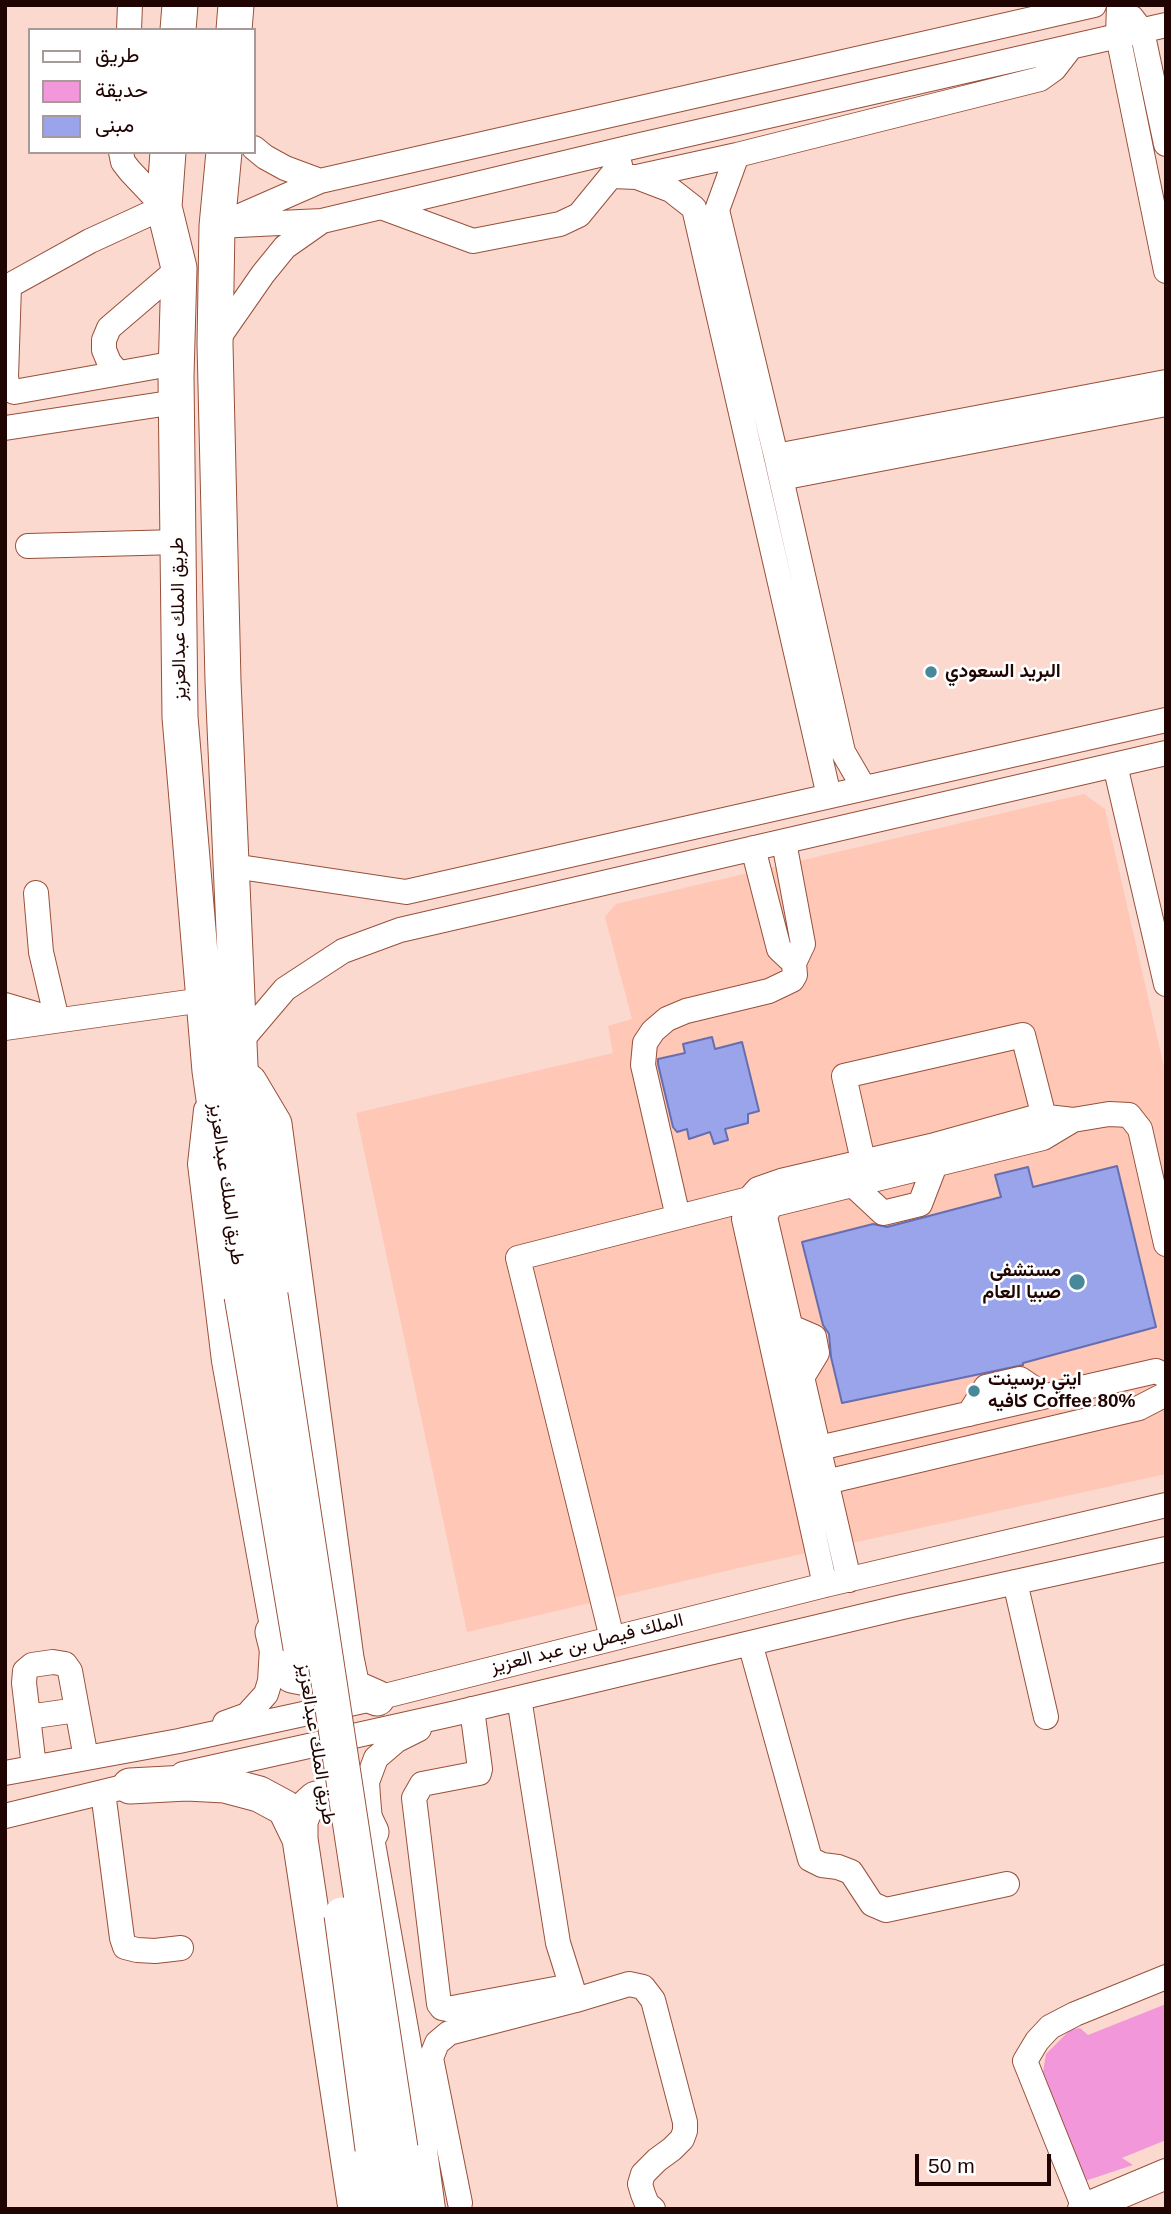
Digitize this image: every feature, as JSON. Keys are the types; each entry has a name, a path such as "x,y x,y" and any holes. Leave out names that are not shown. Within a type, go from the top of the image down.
{"highway":[{"path":"178,28 180,5"},
{"path":"234,28 236,5"},
{"name":"طريق الملك عبدالعزيز","path":"168,154 164,206 179,268 176,402 180,717 203,1000 230,1060"},
{"name":"طريق الملك عبدالعزيز","path":"223,154 215,344 223,681 233,866 230,1060 256,1296 387,2148 408,2209"},
{"path":"230,1060 274,1124 352,1687 377,1698"},
{"path":"272,1632 279,1660 292,1675 317,1676 335,1661 342,1626"},
{"path":"117,1789 187,1783 225,1785 260,1794 285,1808 300,1839"},
{"path":"356,2209 300,1839 300,1822 304,1810 316,1799 338,1794 357,1803 371,1832"},
{"name":"طريق الملك عبدالعزيز","path":"380,2209 387,2148"}],"main road":[{"path":"1083,2209 1166,2174"}],"street":[{"path":"129,28 130,5"},
{"path":"218,226 320,181 1094,5"},
{"path":"1121,5 1142,31 1166,144"},
{"path":"218,226 323,220 1142,31"},
{"path":"1142,31 1166,271"},
{"path":"381,207 473,241 560,224 579,215 624,176 737,155 1040,79 1054,69 1071,47"},
{"path":"712,92 720,127"},
{"path":"624,176 632,147"},
{"path":"256,150 285,168 320,181"},
{"path":"121,154 123,162 130,171 164,206 90,241 7,287 8,387 14,392 176,363"},
{"path":"737,155 717,209 843,752 864,788"},
{"path":"624,176 671,190 694,208 829,796"},
{"path":"215,344 285,247 323,220"},
{"path":"118,373 104,350 108,328 179,268"},
{"path":"779,467 1166,382"},
{"path":"5,428 176,402"},
{"path":"779,467 1166,404"},
{"path":"28,546 178,542"},
{"path":"233,866 406,892 1166,720"},
{"path":"179,1741 247,1715 266,1694 270,1681 272,1632 224,1360 200,1164 230,1060 285,989 343,951 400,930 1166,753"},
{"path":"1115,765 1166,984"},
{"path":"678,1217 643,1065 645,1042 667,1019 787,984 795,975 794,963 803,944 784,842"},
{"path":"753,848 779,949 794,963"},
{"path":"36,893 41,953 57,1020"},
{"path":"5,1028 203,1000"},
{"path":"5,1005 57,1020"},
{"path":"933,1156 920,1204 883,1213 861,1176 844,1076 1023,1035 1044,1117"},
{"path":"837,1582 826,1482 765,1217 759,1205 758,1189 781,1181 861,1176 933,1156 1038,1116 1073,1119 1109,1114 1129,1115 1140,1129 1166,1244"},
{"path":"933,1156 1043,1138 1073,1119"},
{"path":"612,1637 518,1258 678,1217 759,1205"},
{"path":"759,1205 744,1219 837,1582"},
{"path":"819,1448 1156,1371 1166,1376"},
{"path":"826,1482 1139,1408 1166,1394"},
{"name":"الملك فيصل بن عبد العزيز","path":"5,1773 179,1741 377,1698 612,1637 1166,1505"},
{"name":"الملك فيصل بن عبد العزيز","path":"5,1816 1166,1549"},
{"path":"1015,1582 1046,1717"},
{"path":"750,1643 810,1859 822,1866 838,1867 851,1872 872,1904 886,1910 1007,1884"},
{"path":"34,1767 24,1683 25,1671 32,1665 53,1662 65,1664 70,1671 86,1758"},
{"path":"519,1698 558,1943 573,1993"},
{"path":"28,1717 77,1710"},
{"path":"460,2203 422,2065 371,1832 367,1783 376,1758 397,1741 462,1711 479,1773 422,1784 414,1798 439,2004 447,2009 629,1984 643,1987 653,2000 685,2122 682,2139 643,2174 640,2184 651,2208"},
{"path":"117,1789 122,1938 125,1947 155,1951 181,1948"},
{"path":"1083,2209 1025,2061 1037,2041 1050,2027 1166,1977"},
{"path":"433,2209 422,2065 437,2043 449,2033 573,1993"}],"shaded area":[{"path":"1084,794 1105,809 1166,1076 1166,1474 743,1567 467,1632 356,1113 613,1053 608,1026 632,1019 605,917 616,904"}],"green space":[{"path":"1166,2004 1166,2140 1122,2158 1133,2165 1085,2181 1043,2072 1046,2054 1070,2030 1080,2028 1088,2035"}],"building":[{"path":"712,1037 715,1049 742,1042 759,1111 748,1114 748,1123 725,1129 728,1140 714,1144 710,1132 689,1139 687,1129 677,1132 673,1127 658,1064 658,1059 685,1053 683,1044"},
{"path":"1117,1166 1156,1327 1023,1365 842,1403 831,1357 829,1334 823,1325 802,1242 873,1224 887,1227 1001,1197 995,1175 1028,1167 1033,1187"}],"place":[{"name":"البريد السعودي","path":"931,672"},
{"name":"مستشفى صبيا العام","path":"1077,1282"},
{"name":"ايتي برسينت كافيه Coffee 80%","path":"974,1391"}]}
